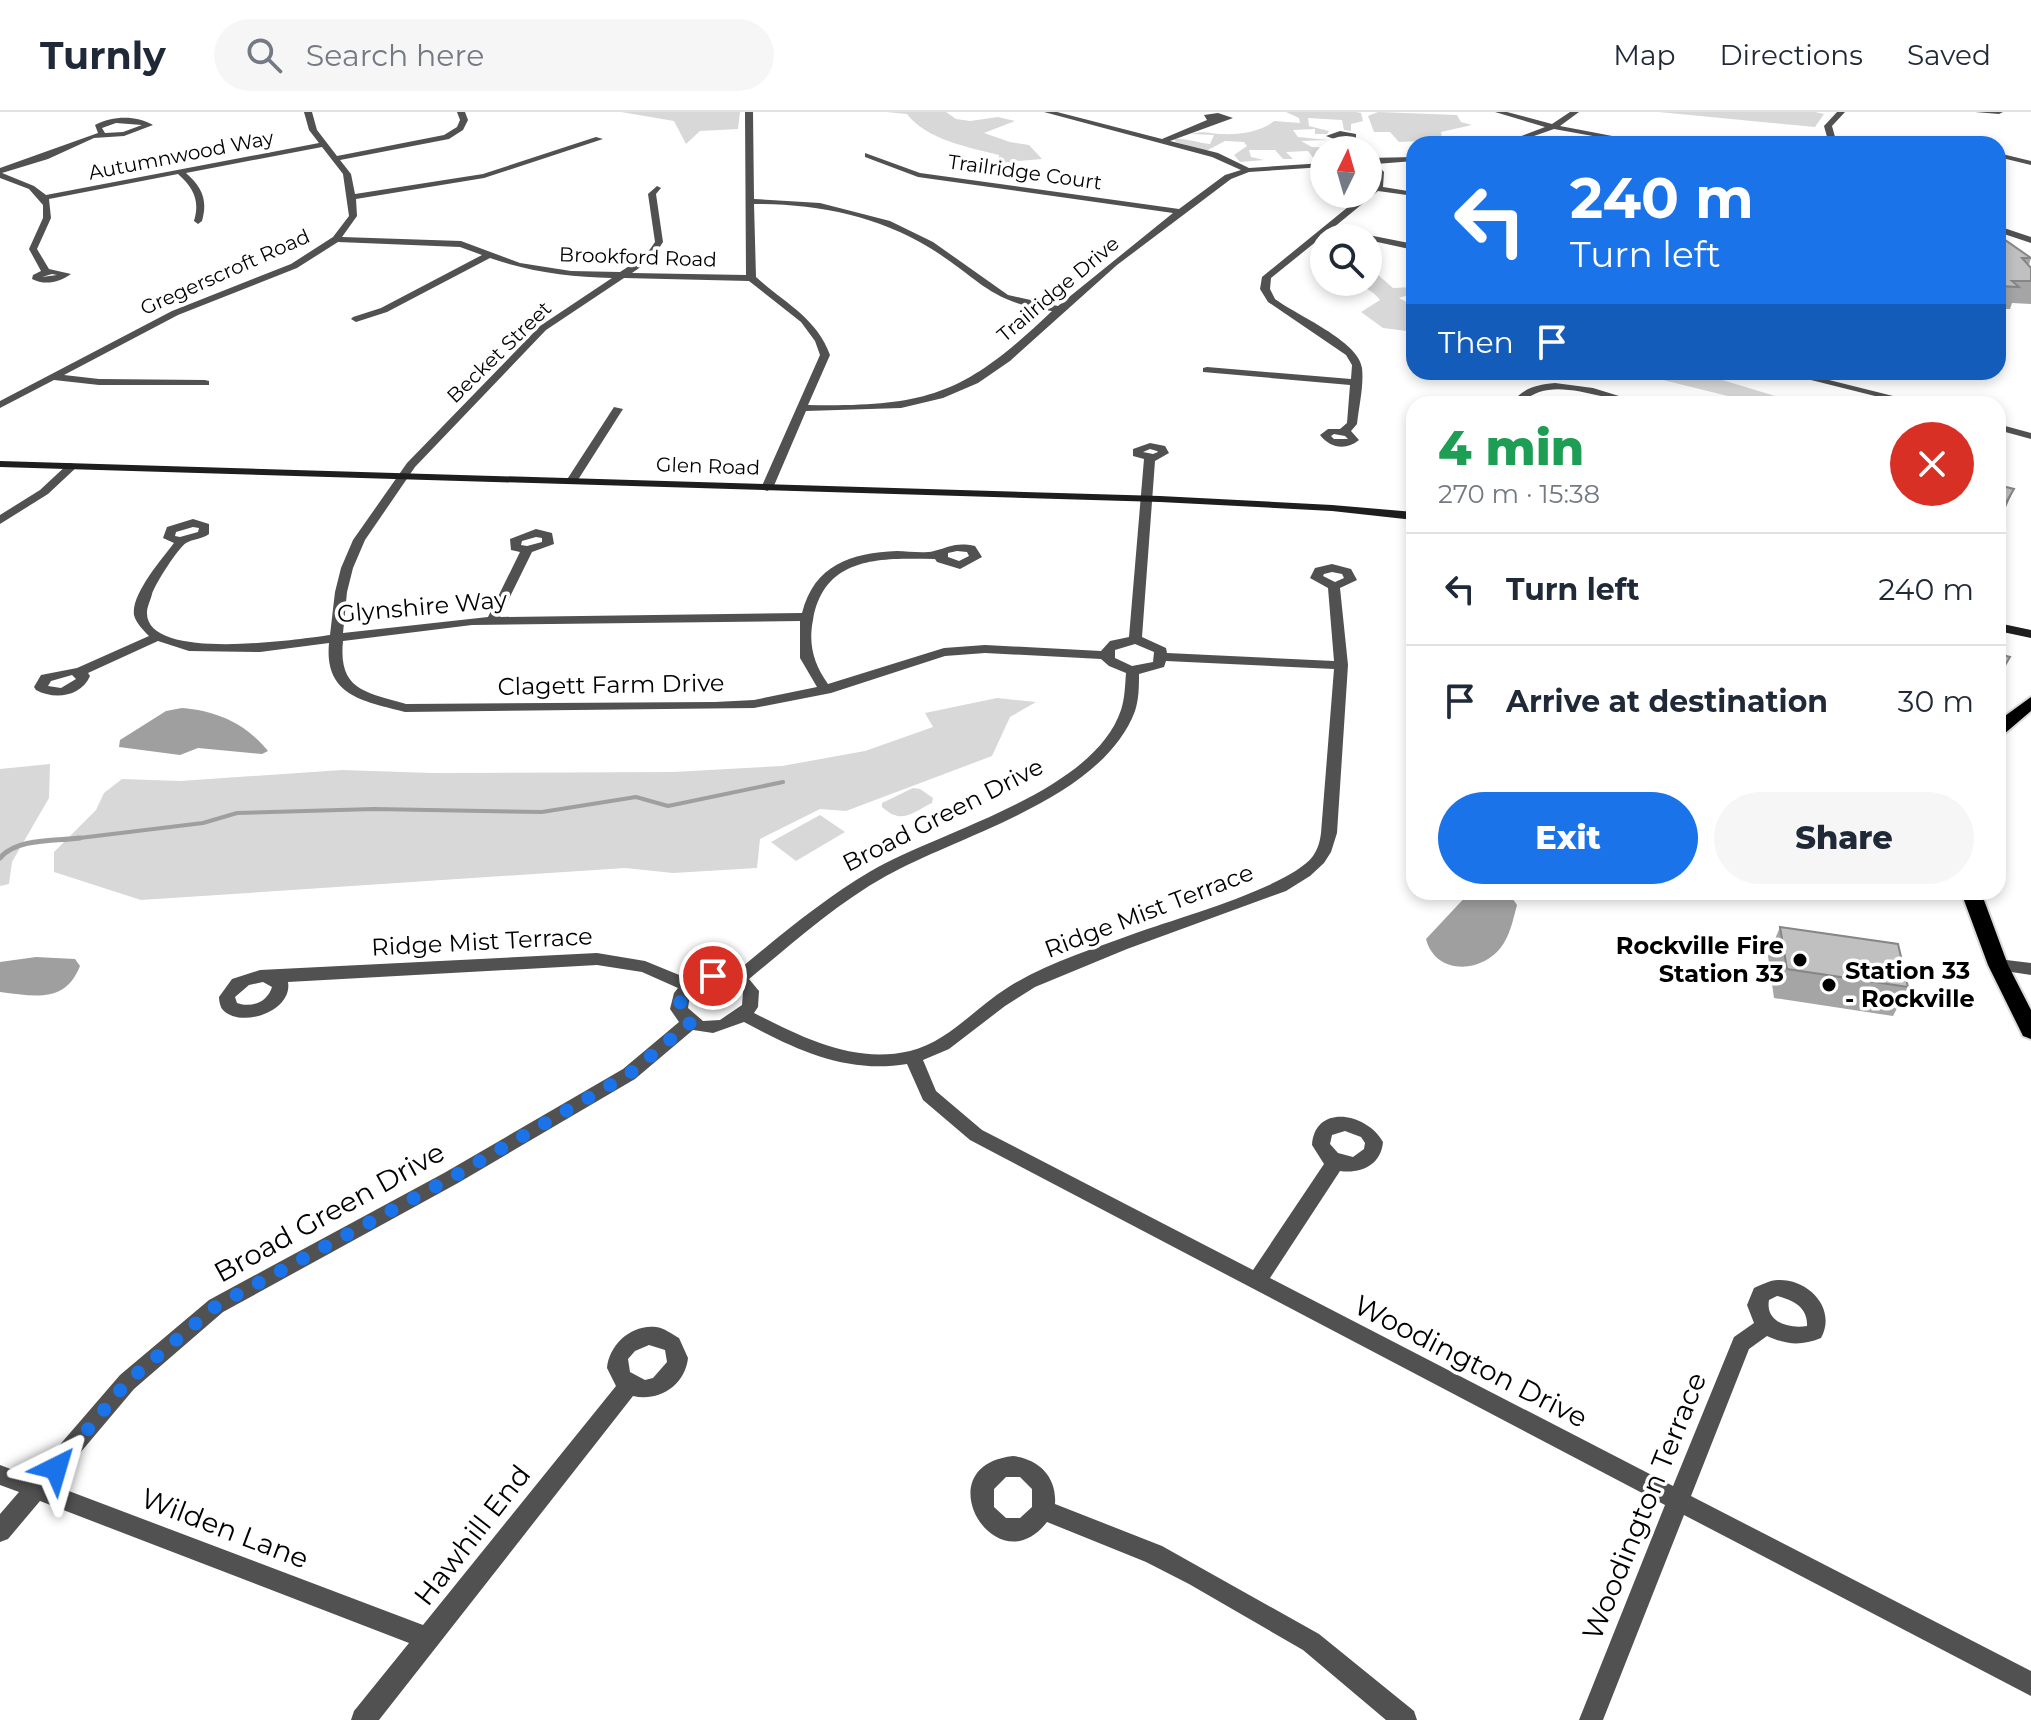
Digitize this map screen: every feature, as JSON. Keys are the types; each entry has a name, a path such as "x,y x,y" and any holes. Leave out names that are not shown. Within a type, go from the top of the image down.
{"main road":[{"name":"Glen Road","path":"0,464 1146,499 1332,508 1406,515"},
{"path":"2006,629 2031,634"},
{"path":"2006,723 2031,702"},
{"path":"1974,900 1998,965 2031,1031"}],"street":[{"path":"308,112 313,130 347,174 352,197 484,176 599,139"},
{"path":"337,158 446,137 460,128 464,120 461,112"},
{"path":"749,112 751,278 764,291 810,323 820,337 825,355 767,488"},
{"path":"1048,112 1225,158 1248,170"},
{"path":"1499,112 1553,127 1604,136"},
{"path":"1527,136 1553,127 1575,112"},
{"path":"1831,136 1828,126 1841,112"},
{"path":"1979,112 1999,112"},
{"path":"0,173 102,134 124,134 149,125 130,121 106,122 98,127 102,134"},
{"path":"1161,142 1212,121"},
{"name":"Autumnwood Way","path":"44,198 324,144"},
{"name":"Trailridge Court","path":"868,155 918,175 1181,212"},
{"path":"2006,157 2031,163"},
{"path":"1382,161 1406,160"},
{"name":"Trailridge Drive","path":"802,408 893,406 932,399 958,389 996,366 1059,309 1228,177 1248,170 1310,166"},
{"path":"180,172 194,182 200,192 198,221"},
{"path":"0,173 27,185 44,198 48,213 33,249 46,272"},
{"name":"Becket Street","path":"405,475 411,465 543,328 649,257 659,242 652,194 657,188"},
{"path":"1382,189 1406,193"},
{"name":"Gregerscroft Road","path":"0,405 175,313 294,266 336,239 353,216 352,197"},
{"path":"749,202 808,202 856,211 928,243 1002,295 1059,309"},
{"path":"1332,224 1352,208"},
{"path":"2006,232 2031,240"},
{"name":"Brookford Road","path":"336,239 461,244 518,265 552,272 751,278"},
{"path":"1382,240 1406,245"},
{"path":"1310,242 1267,277 1263,285 1265,294 1275,305 1349,350 1357,365 1352,424 1344,431"},
{"path":"356,319 384,310 490,254"},
{"path":"1207,370 1355,382"},
{"path":"50,377 99,382 205,383"},
{"path":"1818,380 1886,396"},
{"path":"1523,396 1547,387 1578,389 1607,396"},
{"path":"572,481 618,409"},
{"path":"2006,429 2031,436"},
{"path":"1135,640 1150,458"},
{"path":"0,520 44,492 73,465"},
{"name":"Clagett Farm Drive","path":"405,475 359,540 347,568 335,637 334,662 347,686 381,703 405,708 715,706 786,699 826,690 912,661 965,650 1106,655"},
{"path":"79,672 157,637 144,623 140,613 142,601 181,541"},
{"path":"492,621 512,575 527,550"},
{"path":"826,690 805,658 806,617 814,587 838,568 885,555 940,555"},
{"name":"Ridge Mist Terrace","path":"744,1015 824,1054 877,1061 913,1057 954,1037 986,1010 1026,985 1280,887 1316,864 1323,854 1329,833 1341,665 1334,586"},
{"name":"Glynshire Way","path":"157,637 189,647 260,648 442,623 806,617"},
{"path":"1135,640 1156,646 1162,657 1152,668 1133,671 1114,665 1106,655 1115,644 1135,640"},
{"path":"1162,657 1341,665"},
{"name":"Broad Green Drive","path":"738,979 812,919 878,873 1036,798 1091,761 1108,743 1127,713 1133,671"},
{"name":"Ridge Mist Terrace","path":"273,977 597,959 645,967 690,986"},
{"path":"1998,965 2031,969"},
{"path":"713,976 738,979 751,991 752,999 744,1015 724,1026 700,1027 690,1023 679,1009 682,993 690,986 713,976"},
{"name":"Broad Green Drive","path":"0,1531 127,1382 216,1306 451,1178 629,1074 690,1023"},
{"name":"Woodington Drive","path":"913,1057 929,1095 976,1135 2031,1684"},
{"path":"1257,1281 1336,1161"},
{"name":"Woodington Terrace","path":"1591,1720 1741,1343 1767,1325"},
{"name":"Hawhill End","path":"363,1720 628,1386"},
{"name":"Wilden Lane","path":"0,1475 428,1639"},
{"path":"1043,1510 1154,1554 1311,1642 1405,1720"}],"shaded area":[{"path":"621,112 740,112 738,129 700,131 686,144 674,121"},
{"path":"886,112 946,112 956,119 970,121 998,117 1015,121 984,133 1029,145 1042,159 998,163 999,155 937,136 915,123 907,114"},
{"path":"1286,112 1356,112 1361,113 1363,121 1351,124 1351,131 1344,130 1342,120 1308,118 1309,126 1329,131 1327,134 1315,134 1315,129 1293,130 1298,137 1310,138 1301,141 1310,146 1310,154 1308,151 1286,152 1293,159 1283,159 1275,150 1249,150 1251,157 1264,160 1240,162 1234,155 1247,146 1244,142 1225,141 1206,151 1174,139 1210,144 1214,135 1191,134 1243,133 1274,121 1300,123 1299,118"},
{"path":"1378,112 1457,115 1461,122 1472,125 1441,132 1442,136 1406,136 1406,142 1399,142 1390,132 1374,132 1368,116"},
{"path":"1659,112 1815,112 1824,114 1815,127"},
{"path":"1382,278 1393,288 1406,287 1406,296 1399,298 1406,302 1406,331 1383,328 1361,312 1380,300 1377,296 1382,296"},
{"path":"1663,380 1722,380 1775,396 1728,396"},
{"path":"997,698 1036,702 1010,717 992,756 846,811 820,809 760,839 757,868 673,873 625,868 141,900 54,872 54,852 96,810 104,793 122,779 180,781 342,770 432,773 673,772 782,766 865,751 933,727 925,713"},
{"path":"182,708 230,720 250,733 268,751 262,754 198,748 180,755 119,747 120,740 166,711"},
{"path":"50,764 49,798 12,862 9,884 0,886 0,769"},
{"path":"913,788 933,798 932,803 907,816 895,815 882,807 882,803"},
{"path":"820,815 845,832 796,861 771,842"},
{"path":"1463,900 1514,900 1517,905 1507,937 1497,952 1475,965 1463,967 1440,960 1426,939"},
{"path":"36,957 75,959 80,966 74,978 57,992 36,996 0,992 0,962"}],"building":[{"path":"2006,241 2031,258 2022,258 2031,268 2031,281 2012,281 2019,287 2006,286"},
{"path":"2006,487 2014,489 2006,502"},
{"path":"1780,927 1898,944 1908,987 1787,969"}],"waterway":[{"path":"79,838 203,823 237,813 374,809 542,812 636,797 668,806 783,782"},
{"path":"0,858 26,844 79,838"},
{"path":"63,840 79,838"}],"place":[{"name":"Rockville Fire Station 33","path":"1800,960"},
{"name":"Station 33 - Rockville","path":"1829,985"}],"route":[{"path":"56,1468 127,1382 216,1306 451,1178 629,1074 690,1023 682,1017 679,1009 682,993 701,979 713,976"}]}
